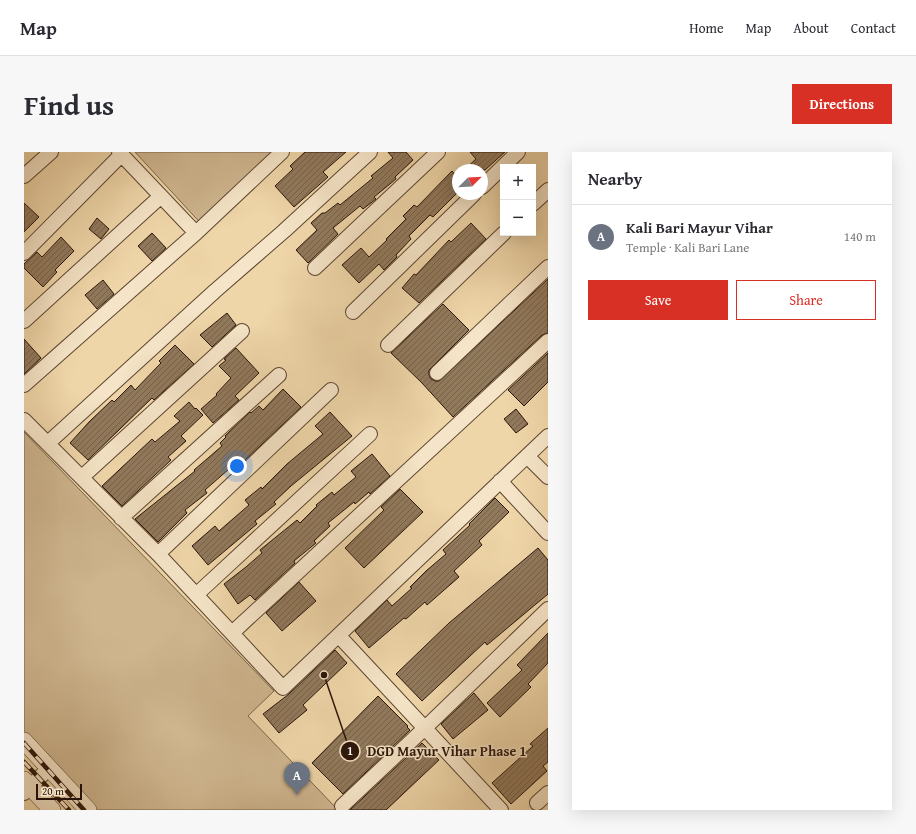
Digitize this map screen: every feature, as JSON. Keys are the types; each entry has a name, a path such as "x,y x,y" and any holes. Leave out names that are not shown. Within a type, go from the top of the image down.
{"street":[{"path":"24,176 51,152"},
{"path":"24,385 196,233 282,152"},
{"path":"48,443 370,152"},
{"path":"315,268 438,152"},
{"path":"488,181 518,152"},
{"path":"24,253 120,153 160,197 196,233"},
{"path":"536,201 548,190"},
{"path":"24,321 160,197"},
{"path":"352,312 468,200"},
{"path":"388,345 501,236"},
{"path":"437,373 548,267"},
{"path":"82,477 242,331"},
{"path":"232,633 548,341"},
{"path":"121,518 279,375"},
{"path":"158,554 331,390"},
{"path":"24,420 197,594 283,688 548,436"},
{"path":"197,594 370,434"},
{"path":"527,456 548,477"},
{"path":"500,482 548,534"},
{"path":"342,806 548,609"},
{"path":"339,636 501,810"},
{"path":"24,741 88,810"},
{"path":"49,768 26,787 52,810"},
{"path":"537,803 548,792"}],"shaded area":[{"path":"135,152 287,152 205,228"},
{"path":"24,432 274,691 248,716 338,810 91,810 24,737"}],"building":[{"path":"305,152 346,152 323,172 328,177 294,207 275,186 293,169 290,166"},
{"path":"388,152 406,152 413,160 395,177 396,179 374,197 376,199 363,209 360,206 333,228 338,234 308,263 296,250 317,230 311,223 322,213 325,213 338,203 340,205 373,178 371,176 393,158"},
{"path":"470,152 505,152 488,167 488,164 471,164 476,159"},
{"path":"452,171 452,198 433,217 430,215 409,236 411,239 396,255 397,257 384,270 379,264 359,283 342,265 361,248 369,257 406,219 403,216 414,205 417,207"},
{"path":"24,203 39,217 24,232"},
{"path":"97,218 109,229 101,239 89,229"},
{"path":"471,223 486,239 419,303 402,288 414,274 416,275 449,240 451,242"},
{"path":"152,233 166,248 152,261 138,246"},
{"path":"61,237 74,251 55,270 57,272 43,287 24,268 24,264 37,252 42,257"},
{"path":"548,279 548,333 542,335 453,417 422,383 391,353 443,304 469,330 429,370 431,379 439,381"},
{"path":"103,280 114,294 97,309 85,295"},
{"path":"227,313 236,325 212,347 200,335"},
{"path":"24,339 41,358 24,374"},
{"path":"175,345 194,364 154,400 152,398 88,460 70,443 112,400 114,402 131,385 135,390 161,363 159,361"},
{"path":"236,348 259,373 235,396 239,400 213,423 201,409 217,395 216,394 231,378 219,366"},
{"path":"548,353 548,382 524,406 508,390"},
{"path":"283,389 301,407 240,465 237,462 205,490 207,493 185,510 187,513 158,542 135,519 195,471 194,470 222,446 220,443 226,437 225,436 250,412 251,413 259,406 263,410"},
{"path":"189,402 203,415 181,436 186,441 168,457 171,460 122,506 102,486 152,439 155,442 180,421 174,416"},
{"path":"516,409 528,424 516,433 504,419"},
{"path":"330,412 352,436 291,486 274,502 276,504 255,521 257,524 208,565 192,546 215,526 219,531 249,505 245,500 261,487 262,489 287,464 323,434 315,426"},
{"path":"372,454 390,476 370,494 369,492 355,504 354,502 328,523 330,526 314,541 316,543 294,561 295,563 255,600 250,595 238,604 224,584 262,553 260,550 297,520 300,523 317,506 316,505 332,492 334,495 356,477 351,471"},
{"path":"400,489 423,512 364,568 345,548 384,510 381,507"},
{"path":"495,498 509,512 479,541 482,545 454,571 459,577 427,605 425,602 369,648 355,631 387,600 392,606 412,588 410,587 446,554 443,550 470,525 469,524"},
{"path":"538,548 548,560 548,594 487,645 485,642 422,701 396,674 449,623"},
{"path":"299,582 316,601 282,631 266,613"},
{"path":"548,633 548,663 528,684 531,687 500,717 487,703 522,670 517,665"},
{"path":"335,650 347,663 303,705 307,710 279,733 263,714 289,694"},
{"path":"474,693 488,710 453,739 441,724"},
{"path":"378,696 408,726 407,727 410,730 343,794 312,763"},
{"path":"548,728 548,762 543,766 547,771 511,804 492,783 533,746 530,744"},
{"path":"422,743 439,760 386,810 350,810"}],"railway":[{"path":"24,743 84,810"},
{"path":"24,762 69,810"}],"place":[{"name":"DGD Mayur Vihar Phase 1","path":"324,675"},
{"name":"Kali Bari Mayur Vihar","path":"297,795"}]}
